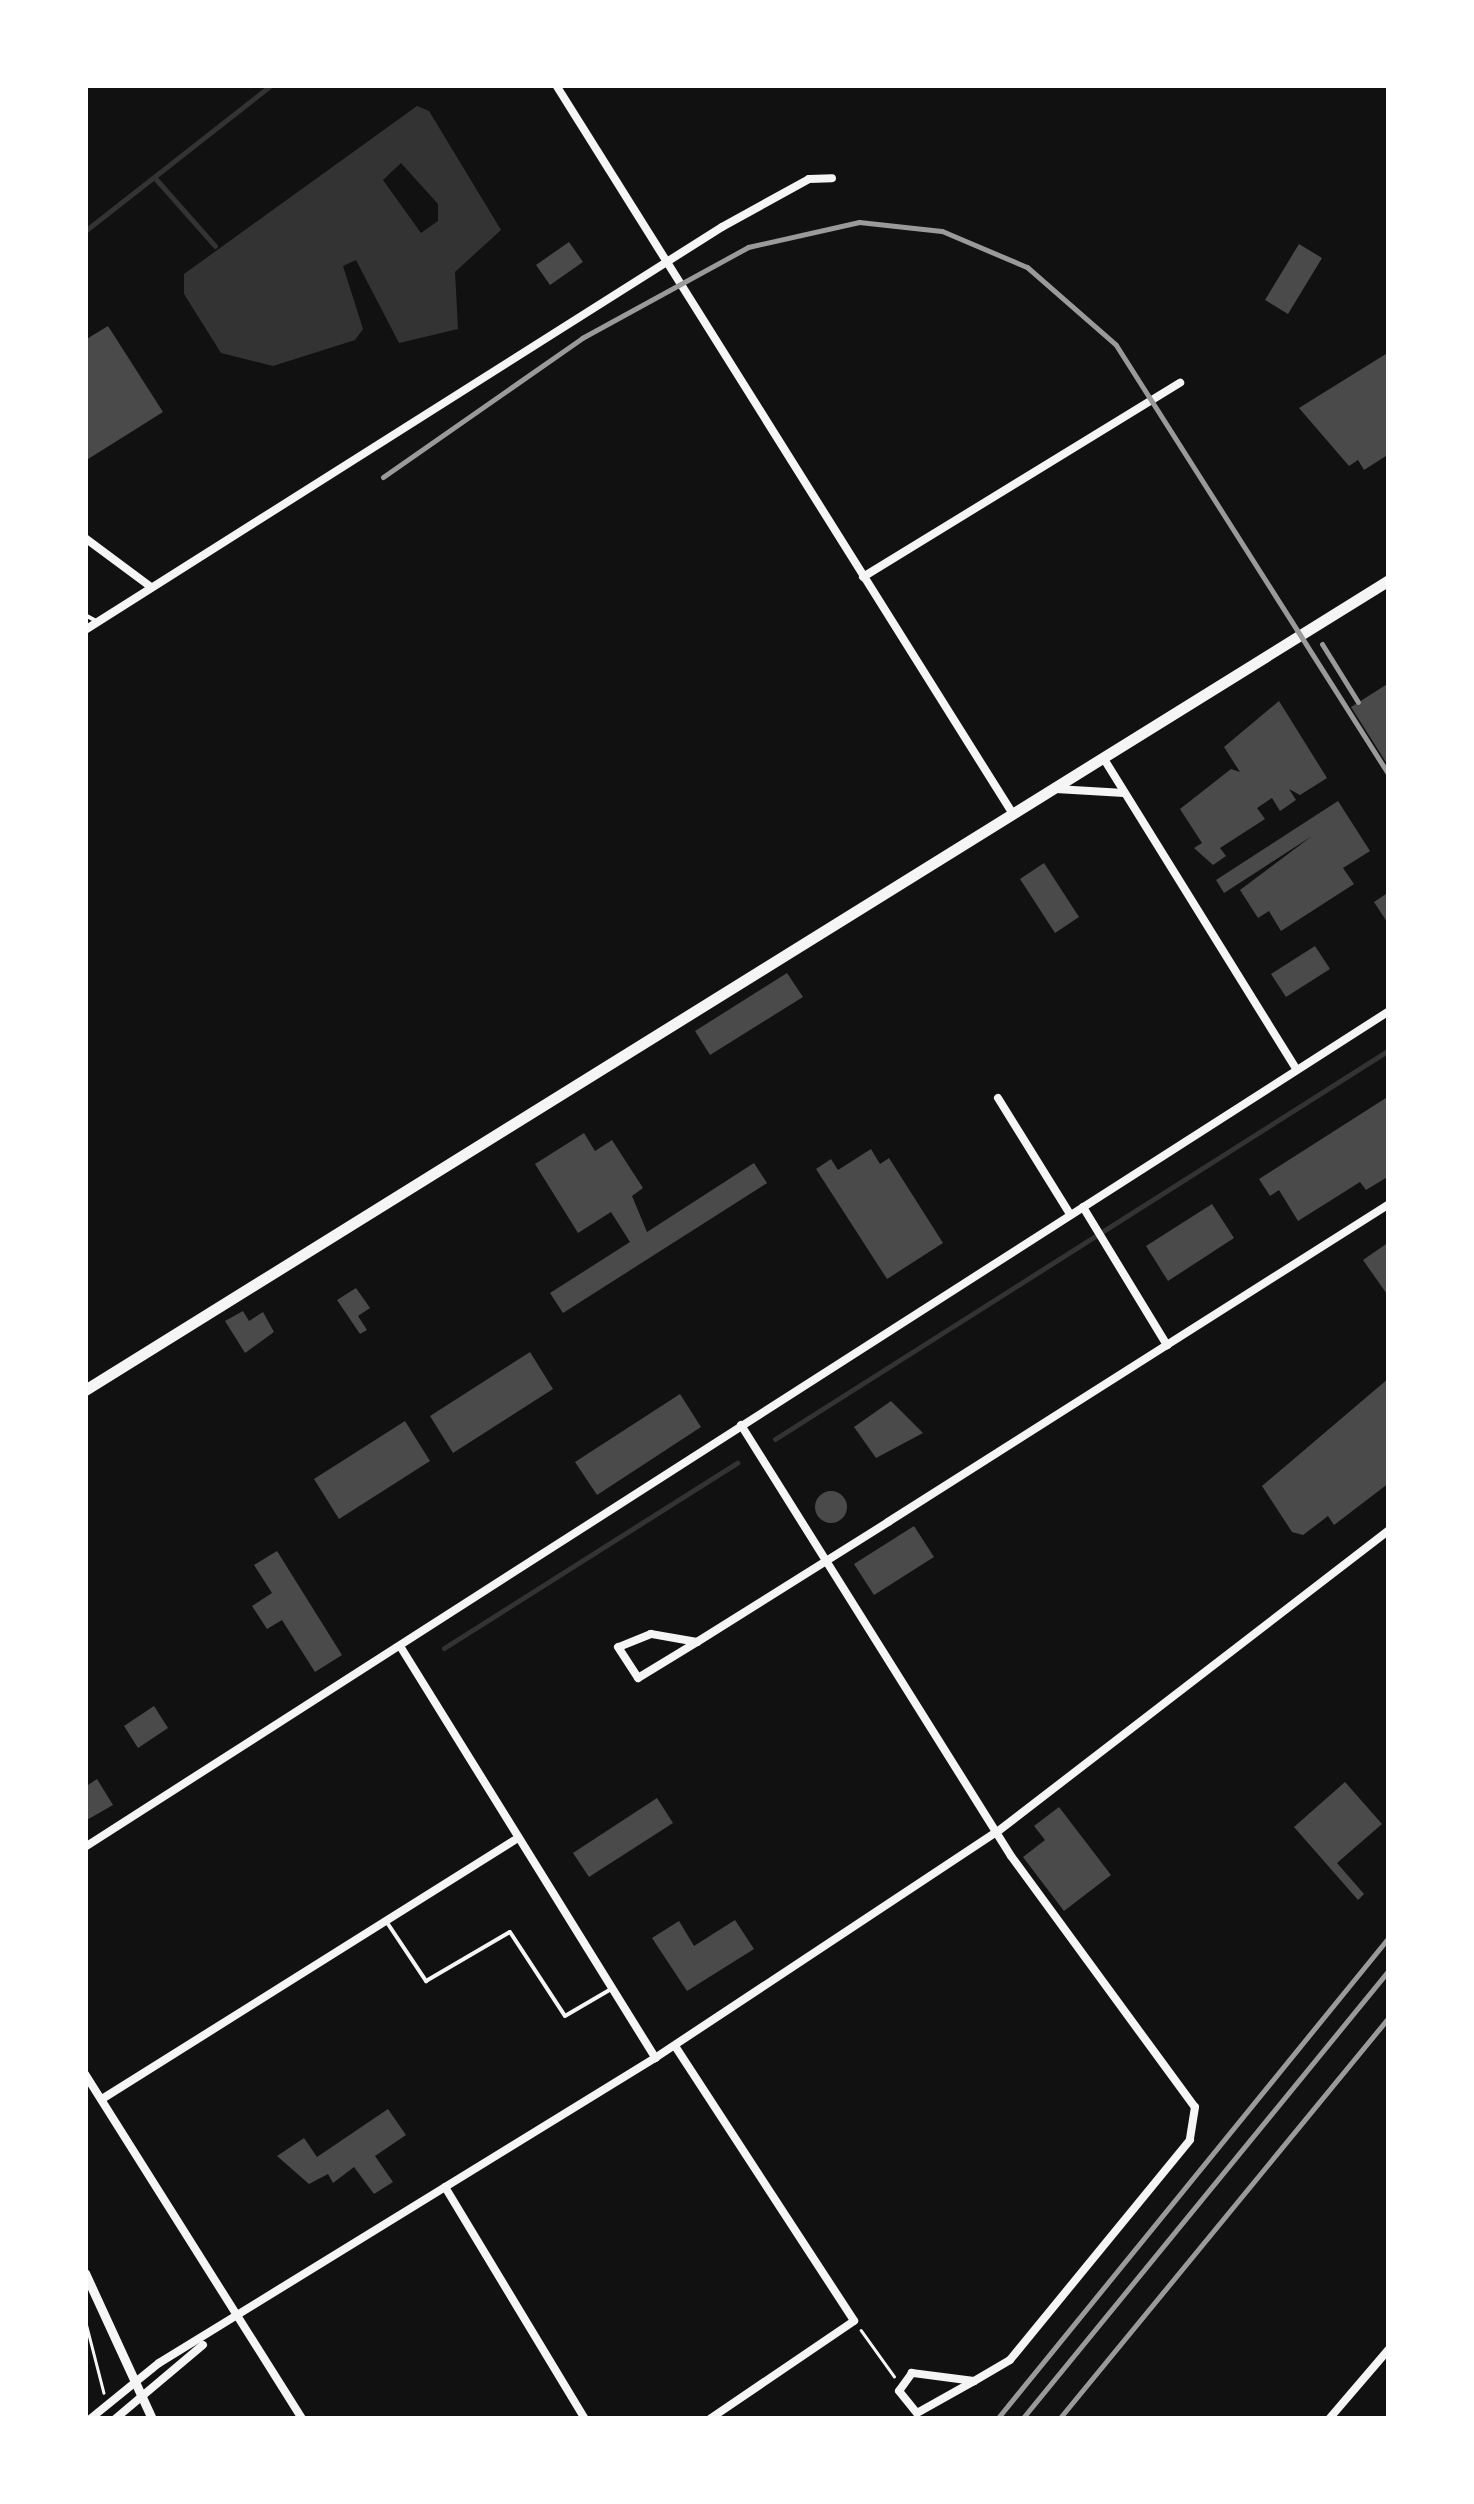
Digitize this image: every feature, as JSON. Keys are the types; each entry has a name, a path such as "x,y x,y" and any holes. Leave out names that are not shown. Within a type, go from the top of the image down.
{"main road":[{"path":"85,1390 1389,580"}],"street":[{"path":"556,85 1014,814"},
{"path":"85,630 666,264 809,179 832,178"},
{"path":"863,577 1180,383"},
{"path":"85,538 151,587"},
{"path":"1104,758 1296,1070"},
{"path":"1056,789 1124,792"},
{"path":"85,1847 1389,1010"},
{"path":"998,1098 1070,1214"},
{"path":"697,1642 651,1634 618,1647 638,1678 697,1642 827,1560 1389,1204"},
{"path":"1084,1206 1167,1345"},
{"path":"741,1425 997,1832 1195,2107 1196,2126 1010,2360 974,2381 917,2412 902,2403 901,2384 920,2371 974,2381"},
{"path":"90,2419 132,2381 207,2340 675,2046 997,1832 1389,1530"},
{"path":"400,1646 515,1840 655,2058"},
{"path":"102,2100 515,1840"},
{"path":"675,2046 854,2321 710,2419"},
{"path":"85,2074 242,2317 302,2419"},
{"path":"445,2188 585,2419"},
{"path":"85,2273 152,2419"},
{"path":"115,2419 142,2400 207,2340"},
{"path":"1329,2419 1389,2350"}],"lane":[{"path":"85,615 98,622"},
{"path":"386,1922 426,1982 510,1932 565,2016 610,1989"}],"path":[{"path":"85,2319 104,2392"},
{"path":"854,2321 901,2384"}],"shaded area":[{"path":"417,106 429,111 501,230 455,272 458,329 399,343 356,260 343,266 363,329 355,340 273,366 221,353 184,294 184,274","holes":["401,163 438,204 438,221 421,233 383,180"]}],"building":[{"path":"569,242 583,262 550,285 536,265"},
{"path":"1299,244 1322,258 1288,314 1265,300"},
{"path":"108,326 163,412 85,461 85,340"},
{"path":"1389,352 1389,454 1364,470 1358,460 1349,466 1299,408"},
{"path":"1389,683 1389,767 1351,707"},
{"path":"1279,701 1327,778 1300,795 1289,789 1296,800 1280,811 1272,798 1257,808 1265,819 1220,848 1226,856 1213,865 1194,848 1202,843 1180,809 1231,769 1240,772 1224,747"},
{"path":"1338,801 1370,851 1343,868 1354,884 1281,931 1269,911 1258,918 1240,890 1312,836 1224,893 1216,880"},
{"path":"1044,863 1079,917 1055,933 1020,879"},
{"path":"1389,892 1389,925 1374,902"},
{"path":"1315,946 1330,969 1286,997 1271,974"},
{"path":"787,973 803,997 710,1055 695,1031"},
{"path":"1389,1096 1389,1176 1366,1190 1360,1182 1298,1221 1279,1190 1270,1196 1259,1179"},
{"path":"584,1133 595,1151 612,1140 643,1188 632,1196 647,1232 754,1163 767,1183 563,1313 550,1293 630,1242 611,1212 578,1233 535,1164"},
{"path":"871,1149 880,1164 889,1158 943,1243 887,1279 816,1169 831,1159 838,1170"},
{"path":"1212,1204 1234,1238 1168,1281 1146,1246"},
{"path":"1389,1242 1389,1297 1363,1260"},
{"path":"356,1288 370,1308 358,1316 367,1330 360,1334 337,1300"},
{"path":"243,1311 249,1321 263,1312 274,1332 245,1353 225,1321"},
{"path":"530,1352 553,1389 453,1453 430,1416"},
{"path":"1389,1378 1389,1483 1334,1525 1328,1516 1303,1535 1292,1532 1262,1486"},
{"path":"680,1394 701,1427 597,1495 575,1462"},
{"path":"891,1401 923,1433 876,1458 854,1427"},
{"path":"405,1421 430,1461 339,1519 314,1479"},
{"path":"831,1491 843,1495 847,1507 843,1519 831,1523 819,1519 815,1507 819,1495"},
{"path":"914,1526 934,1557 874,1595 854,1564"},
{"path":"277,1551 342,1655 315,1672 282,1620 267,1629 252,1606 272,1593 254,1565"},
{"path":"154,1706 168,1728 138,1748 124,1726"},
{"path":"97,1779 113,1805 85,1821 85,1787"},
{"path":"1345,1782 1382,1824 1337,1863 1364,1894 1358,1900 1294,1827"},
{"path":"657,1798 673,1823 589,1877 573,1853"},
{"path":"1059,1807 1111,1875 1064,1911 1023,1857 1045,1840 1034,1826"},
{"path":"735,1920 754,1949 687,1991 652,1938 679,1921 694,1946"},
{"path":"388,2109 406,2135 375,2156 393,2182 374,2194 354,2167 333,2183 328,2174 309,2184 277,2156 304,2138 317,2157"}],"waterway":[{"path":"85,231 271,85"},
{"path":"154,177 215,246"},
{"path":"775,1439 1389,1050"},
{"path":"444,1648 737,1463"}],"railway":[{"path":"383,477 582,338 748,247 859,222 942,231 1027,267 1116,345 1389,775"},
{"path":"1322,644 1358,702"},
{"path":"997,2419 1389,1937"},
{"path":"1022,2419 1389,1970"},
{"path":"1059,2419 1389,2017"}]}
